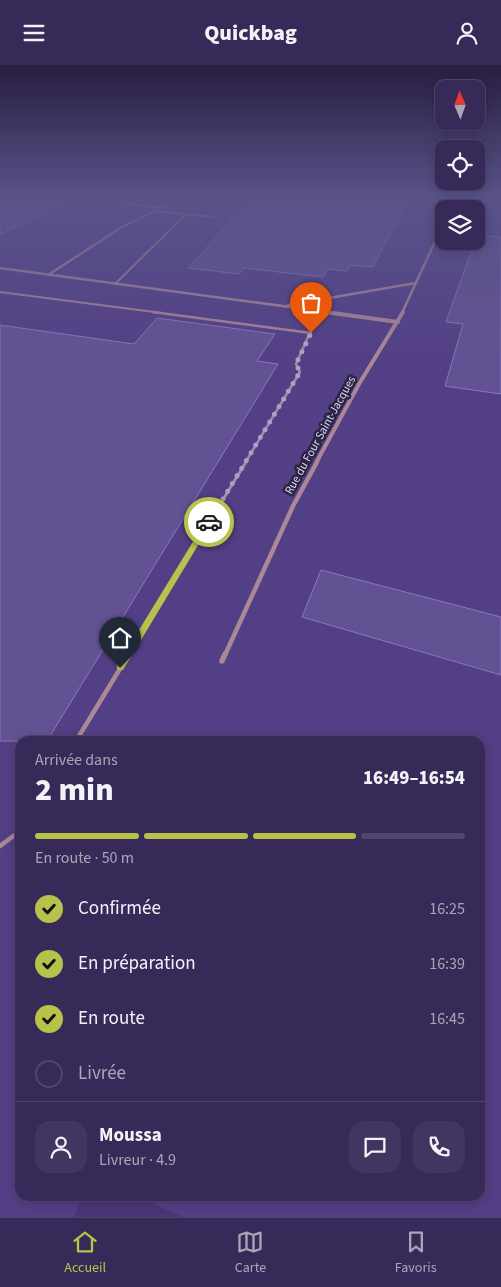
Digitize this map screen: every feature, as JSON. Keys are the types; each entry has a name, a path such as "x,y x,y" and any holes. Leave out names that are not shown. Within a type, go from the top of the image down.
{"street":[{"path":"48,275 87,250"},
{"name":"Rue du Four Saint-Jacques","path":"222,661 292,506 359,384 398,322 431,250"},
{"path":"0,268 398,322"},
{"path":"282,306 416,283"}],"lane":[{"path":"114,284 149,250"},
{"path":"0,292 311,333"},
{"path":"79,736 300,372 296,364 320,311"},
{"path":"0,846 15,835"}],"shaded area":[{"path":"0,250 501,250 501,1217 183,1217 146,1201 485,1201 485,736 15,736 15,1201 80,1201 74,1217 0,1217"}],"building":[{"path":"205,250 382,250 373,267 351,265 347,271 328,269 323,277 244,268 239,274 188,268"},
{"path":"472,250 501,250 501,394 445,386 463,324 446,322"},
{"path":"157,318 275,334 257,361 278,364 50,736 15,736 15,741 0,741 0,325 134,344"},
{"path":"321,570 501,617 501,675 302,617"}],"way so far":[{"path":"209,522 300,372 296,364 311,333"}],"route":[{"path":"120,668 209,522"}]}
